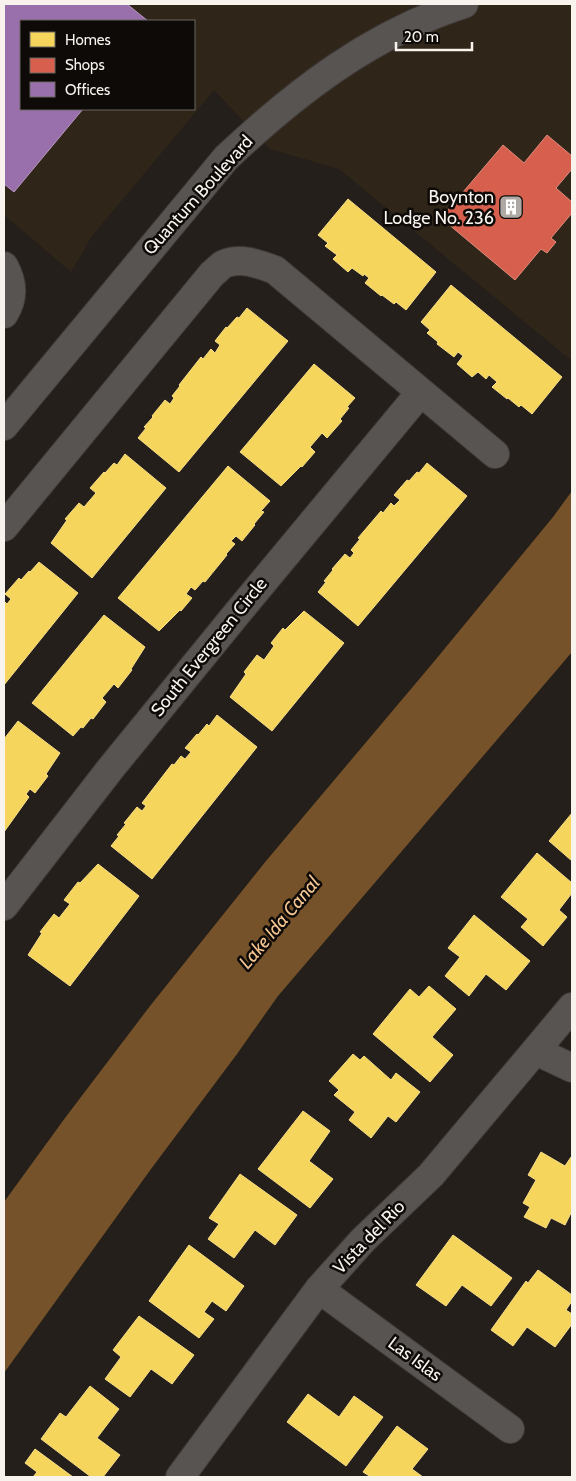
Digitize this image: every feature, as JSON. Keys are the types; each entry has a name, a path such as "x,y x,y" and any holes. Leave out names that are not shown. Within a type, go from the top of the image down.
{"street":[{"name":"Quantum Boulevard","path":"4,426 226,158 253,133 293,98 352,56 393,34 464,4"},
{"path":"4,527 212,274 224,264 240,261 258,264 275,270 495,454"},
{"path":"4,266 9,275 11,300 4,314"},
{"name":"South Evergreen Circle","path":"4,906 111,768 420,393"},
{"name":"Vista del Rio","path":"180,1477 320,1289 363,1240 430,1175 572,1008"},
{"path":"536,1050 572,1068"},
{"name":"Las Islas","path":"320,1289 510,1429"}],"shaded area":[{"path":"4,4 572,4 572,361 339,169 270,149 214,90 92,236 71,272 4,215"}],"water":[{"name":"Lake Ida Canal","path":"572,491 572,652 278,996 4,1373 4,1202 150,1006 266,861 432,664 553,517"}],"building: Homes":[{"path":"348,199 436,272 406,310 396,302 394,304 381,296 365,283 369,278 364,274 363,276 352,268 348,272 333,259 337,255 325,246 328,243 318,235"},
{"path":"451,285 562,377 532,414 521,405 519,407 507,399 492,387 497,382 489,375 486,379 478,372 472,377 457,364 463,356 458,352 454,357 437,344 438,342 427,333 430,330 421,322"},
{"path":"247,308 288,341 179,472 138,438 165,400 170,404 174,398 172,396 179,385 201,357 203,359 211,349 215,353 220,345 215,341 226,327 237,317 239,318"},
{"path":"314,364 355,398 340,419 342,421 327,438 322,433 310,447 315,452 281,486 240,452"},
{"path":"125,454 166,488 92,578 51,543 67,520 65,519 79,503 84,507 96,493 90,488 114,463 117,465"},
{"path":"427,463 467,496 358,626 318,592 326,582 324,581 332,569 345,554 350,558 354,553 351,550 360,539 358,538 381,511 383,513 391,503 394,506 400,500 394,495 407,480 409,481 417,472 419,473"},
{"path":"228,466 270,501 261,511 264,512 242,541 236,536 231,541 235,544 227,555 205,582 203,581 195,590 191,587 186,594 192,598 159,631 118,598"},
{"path":"39,562 78,593 4,685 4,601 7,604 11,599 5,594 19,578 21,580"},
{"path":"304,611 344,643 272,731 230,697 246,674 244,672 257,655 264,660 274,646 271,643 283,628 285,630"},
{"path":"104,615 145,647 132,670 118,688 114,684 102,698 106,702 93,719 91,718 73,736 32,703"},
{"path":"217,715 257,747 152,879 111,846 126,824 124,823 137,807 142,811 146,806 142,803 172,764 174,765 181,756 185,759 191,752 185,748 207,724 209,726"},
{"path":"18,721 60,753 46,774 48,776 35,793 30,789 26,794 29,797 4,832 4,739"},
{"path":"572,813 572,861 549,841"},
{"path":"537,853 572,883 572,893 559,910 567,917 543,946 521,927 528,919 501,897"},
{"path":"98,864 139,896 70,986 28,955 42,933 40,932 54,914 59,918 70,904 64,900 78,882 80,883"},
{"path":"474,915 530,961 506,990 486,974 469,996 445,976 460,957 448,948"},
{"path":"429,986 456,1009 432,1037 453,1055 430,1082 373,1034 410,989 419,997"},
{"path":"353,1054 360,1060 364,1056 391,1080 396,1073 420,1092 396,1122 388,1116 371,1138 349,1120 355,1112 334,1095 339,1090 329,1081"},
{"path":"303,1111 330,1131 309,1161 333,1179 310,1208 258,1169"},
{"path":"541,1152 565,1166 572,1158 572,1211 565,1225 551,1218 546,1228 524,1217 530,1207 523,1203 536,1180 528,1175"},
{"path":"240,1174 297,1215 275,1245 255,1230 234,1258 208,1239 219,1224 209,1218"},
{"path":"453,1235 512,1278 491,1306 462,1285 446,1306 416,1285"},
{"path":"189,1245 244,1286 226,1311 212,1301 204,1312 214,1319 199,1338 149,1301"},
{"path":"538,1270 572,1295 572,1301 566,1310 572,1314 572,1324 555,1347 527,1327 513,1346 491,1330 526,1281 528,1283"},
{"path":"139,1316 194,1355 172,1384 151,1369 130,1397 105,1379 121,1357 113,1350"},
{"path":"90,1386 119,1409 97,1438 120,1455 103,1477 91,1477 41,1439 60,1413 66,1417"},
{"path":"308,1394 339,1417 354,1396 383,1417 346,1466 287,1422"},
{"path":"397,1426 428,1449 412,1469 423,1477 371,1477 363,1472"},
{"path":"35,1449 73,1477 33,1477 37,1472 25,1463"}],"building: Shops":[{"name":"Boynton Lodge No. 236","path":"547,135 572,156 572,169 556,188 572,202 572,213 551,238 556,242 547,253 541,249 515,280 441,218 503,145 524,163"}],"building: Offices":[{"path":"4,4 127,4 147,20 20,20 20,110 82,110 14,192 4,184"}],"place":[{"name":"Boynton Lodge No. 236","path":"511,207"}]}
